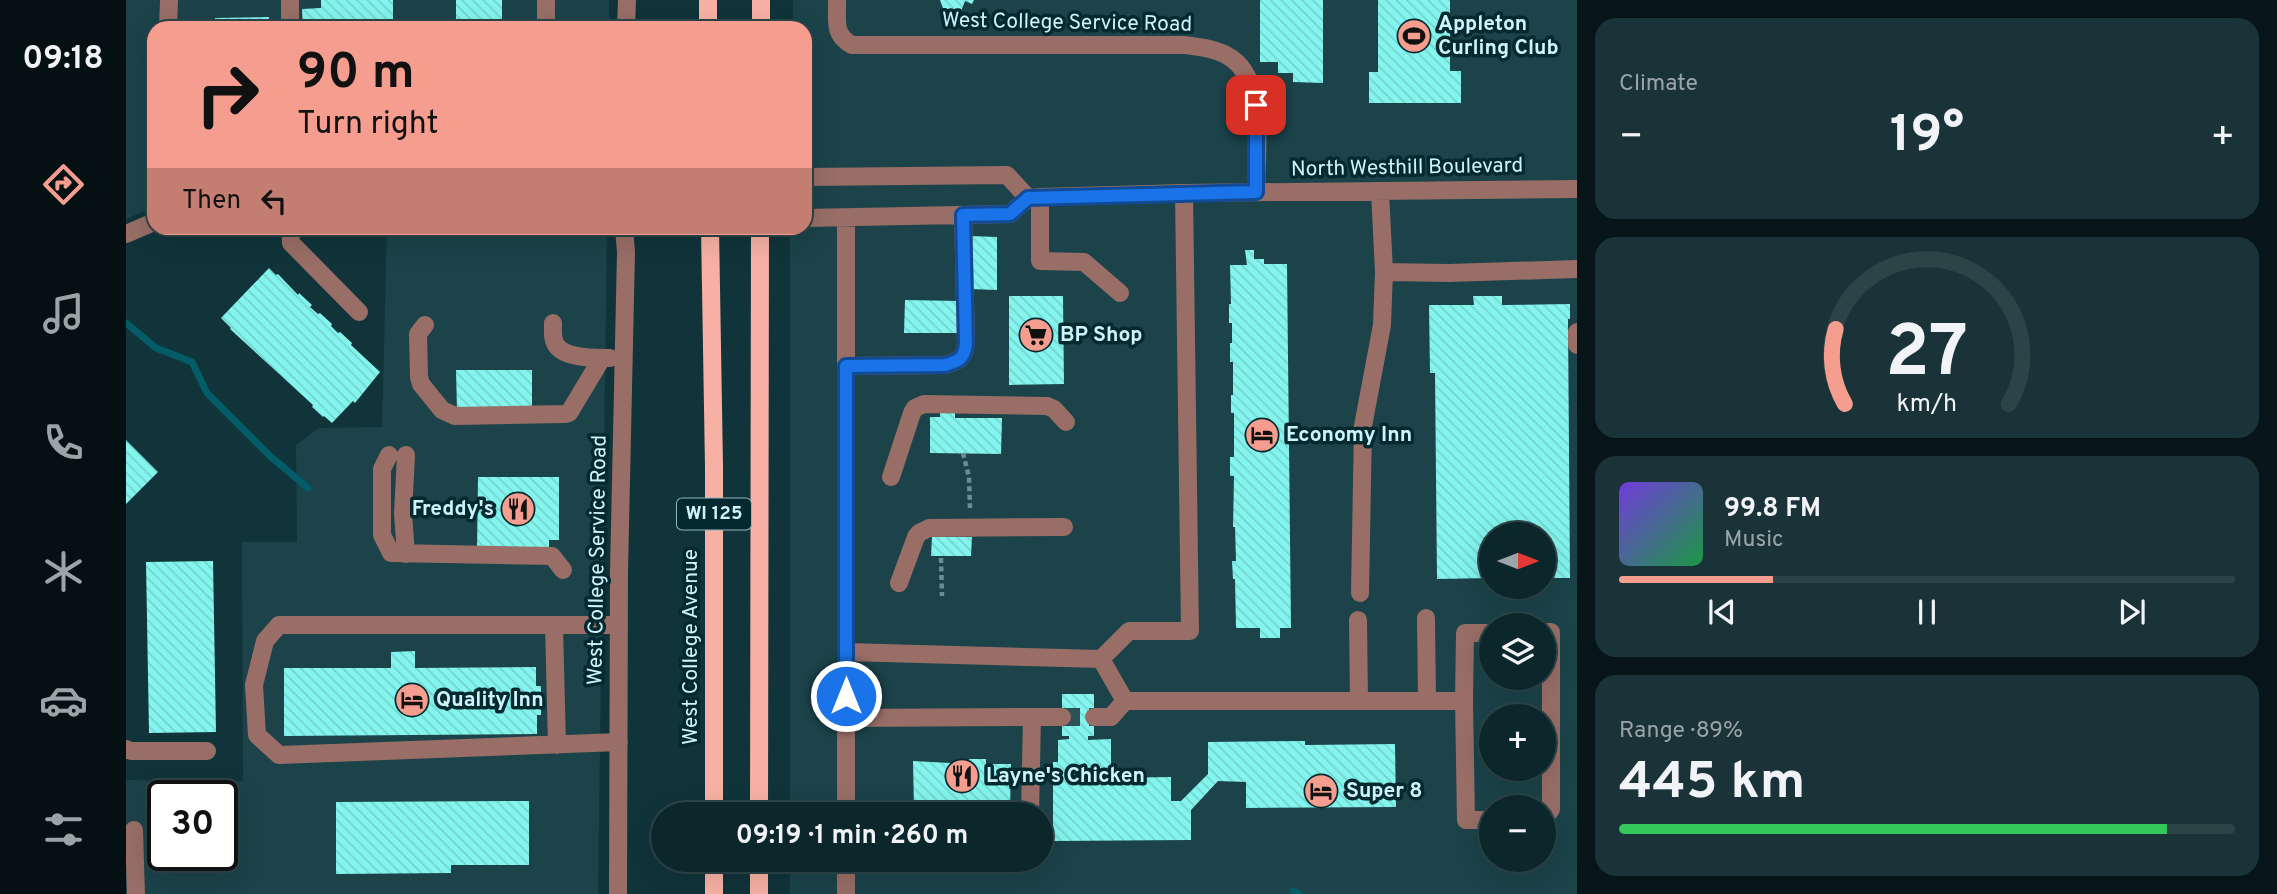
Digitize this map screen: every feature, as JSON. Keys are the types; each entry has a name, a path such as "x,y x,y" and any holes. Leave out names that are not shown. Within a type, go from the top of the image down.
{"main road":[{"path":"708,0 708,21"},
{"path":"761,0 761,21"},
{"name":"West College Avenue","path":"710,235 714,467 714,802"},
{"name":"WI 125","path":"759,802 760,235"},
{"path":"714,872 714,894"},
{"path":"759,872 759,894"}],"street":[{"path":"168,21 169,0"},
{"path":"290,0 290,21"},
{"path":"546,0 546,21"},
{"path":"626,0 626,21"},
{"name":"West College Service Road","path":"837,0 838,33 852,45 1184,45 1230,56 1241,66 1254,95 1256,192"},
{"path":"812,177 1007,176 1034,197 1040,261 1084,262 1120,293"},
{"name":"North Westhill Boulevard","path":"812,218 1010,214 1034,197 1577,189"},
{"path":"1360,593 1363,426 1382,325 1384,272 1380,191"},
{"path":"846,652 1101,659 1129,631 1190,631 1184,193"},
{"path":"846,366 945,365 959,361 965,354 963,215"},
{"path":"846,218 846,802"},
{"path":"126,234 147,225"},
{"path":"290,235 291,243 359,312"},
{"name":"West College Service Road","path":"618,894 625,235"},
{"path":"1384,272 1577,270"},
{"path":"553,323 553,338 561,350 570,354 623,358"},
{"path":"425,325 418,334 421,384 442,410 455,416 565,414 573,408 602,358"},
{"path":"1577,332 1577,345"},
{"path":"891,477 912,413 915,408 924,404 1047,406 1054,409 1066,422"},
{"path":"397,455 406,554 552,556 563,570"},
{"path":"899,583 916,537 929,528 1064,527"},
{"path":"1426,618 1427,701"},
{"path":"1358,620 1359,701"},
{"path":"619,625 279,625 265,641 254,685 257,735 279,755 619,742"},
{"path":"554,625 557,745"},
{"path":"1479,633 1465,634 1464,701 1466,820 1479,820"},
{"path":"1101,659 1125,701"},
{"path":"1551,690 1551,795"},
{"path":"1094,717 1111,717 1125,701 1464,701"},
{"path":"1030,802 1032,717"},
{"path":"846,718 1062,717"},
{"path":"126,749 207,751"},
{"path":"134,830 136,894"},
{"path":"846,872 846,894"}],"path":[{"path":"963,453 969,477 970,512"},
{"path":"942,558 942,596"}],"shaded area":[{"path":"126,0 609,0 609,21 147,21 147,210 126,219"},
{"path":"793,0 1577,0 1577,894 790,894 790,872 1053,872 1053,802 790,802 790,235 812,235 812,21 793,21"},
{"path":"387,235 607,235 598,894 126,894 126,780 147,780 147,871 238,871 238,781 243,781 242,542 297,542 296,445 319,428 382,427"}],"building":[{"path":"321,0 393,0 393,21 303,21 302,9 321,8"},
{"path":"456,0 502,0 502,21 456,21"},
{"path":"940,0 974,0 972,4 965,1 960,14 945,14"},
{"path":"1260,0 1323,0 1323,83 1293,82 1293,73 1278,73 1278,62 1260,62"},
{"name":"Appleton Curling Club","path":"1378,0 1450,0 1450,71 1461,71 1461,103 1369,103 1369,72 1378,72"},
{"path":"269,17 269,21 215,21 215,18"},
{"path":"970,236 997,237 997,290 970,289"},
{"name":"Economy Inn","path":"1245,250 1254,250 1254,259 1264,259 1264,264 1287,264 1291,628 1280,628 1280,638 1260,638 1260,628 1236,628 1232,561 1236,561 1233,527 1234,476 1230,476 1230,457 1234,457 1234,413 1231,413 1233,362 1230,362 1232,323 1229,323 1229,304 1230,265 1247,265"},
{"path":"269,268 312,305 310,307 332,324 338,333 352,343 351,345 380,372 355,403 353,401 332,423 312,407 313,405 221,318"},
{"name":"BP Shop","path":"1009,296 1063,296 1064,384 1009,385"},
{"path":"1473,296 1502,296 1502,305 1570,304 1570,578 1556,578 1556,522 1479,522 1479,578 1437,579 1435,373 1430,373 1429,305 1474,305"},
{"path":"905,300 959,301 959,333 904,333"},
{"path":"456,370 532,370 532,411 457,411"},
{"path":"940,413 955,413 955,418 1002,418 1001,454 930,453 930,417 940,417"},
{"path":"126,440 158,472 126,504"},
{"name":"Freddy's","path":"478,477 559,477 559,540 549,540 549,552 477,551"},
{"path":"932,537 972,537 971,556 931,556"},
{"path":"213,561 216,732 149,733 146,562"},
{"name":"Quality Inn","path":"415,651 415,668 536,667 536,686 541,686 541,715 537,715 537,734 284,736 284,668 391,668 391,652"},
{"name":"Super 8","path":"1062,694 1094,694 1094,736 1088,736 1088,740 1111,739 1111,778 1171,777 1171,801 1181,801 1208,774 1208,742 1395,744 1396,807 1246,808 1246,782 1218,781 1191,810 1191,840 1053,841 1053,762 1058,762 1058,740 1069,739 1069,736 1062,736"},
{"name":"Layne's Chicken","path":"969,759 986,759 986,764 1011,764 1010,802 914,802 913,761 969,764"},
{"path":"529,801 529,865 451,865 451,873 336,874 336,802"}],"waterway":[{"path":"126,323 156,348 192,362 207,393 270,456 308,488"},
{"path":"1293,891 1299,894"}],"tunnel":[{"path":"1062,717 1094,717"}],"place":[{"name":"Appleton Curling Club","path":"1414,36"},
{"name":"BP Shop","path":"1036,335"},
{"name":"Economy Inn","path":"1262,435"},
{"name":"Freddy's","path":"518,509"},
{"name":"Quality Inn","path":"412,700"},
{"name":"Layne's Chicken","path":"962,776"},
{"name":"Super 8","path":"1321,791"}],"route":[{"path":"846,696 846,366 945,365 959,361 965,354 963,215 1010,214 1028,198 1256,192 1256,105"}]}
